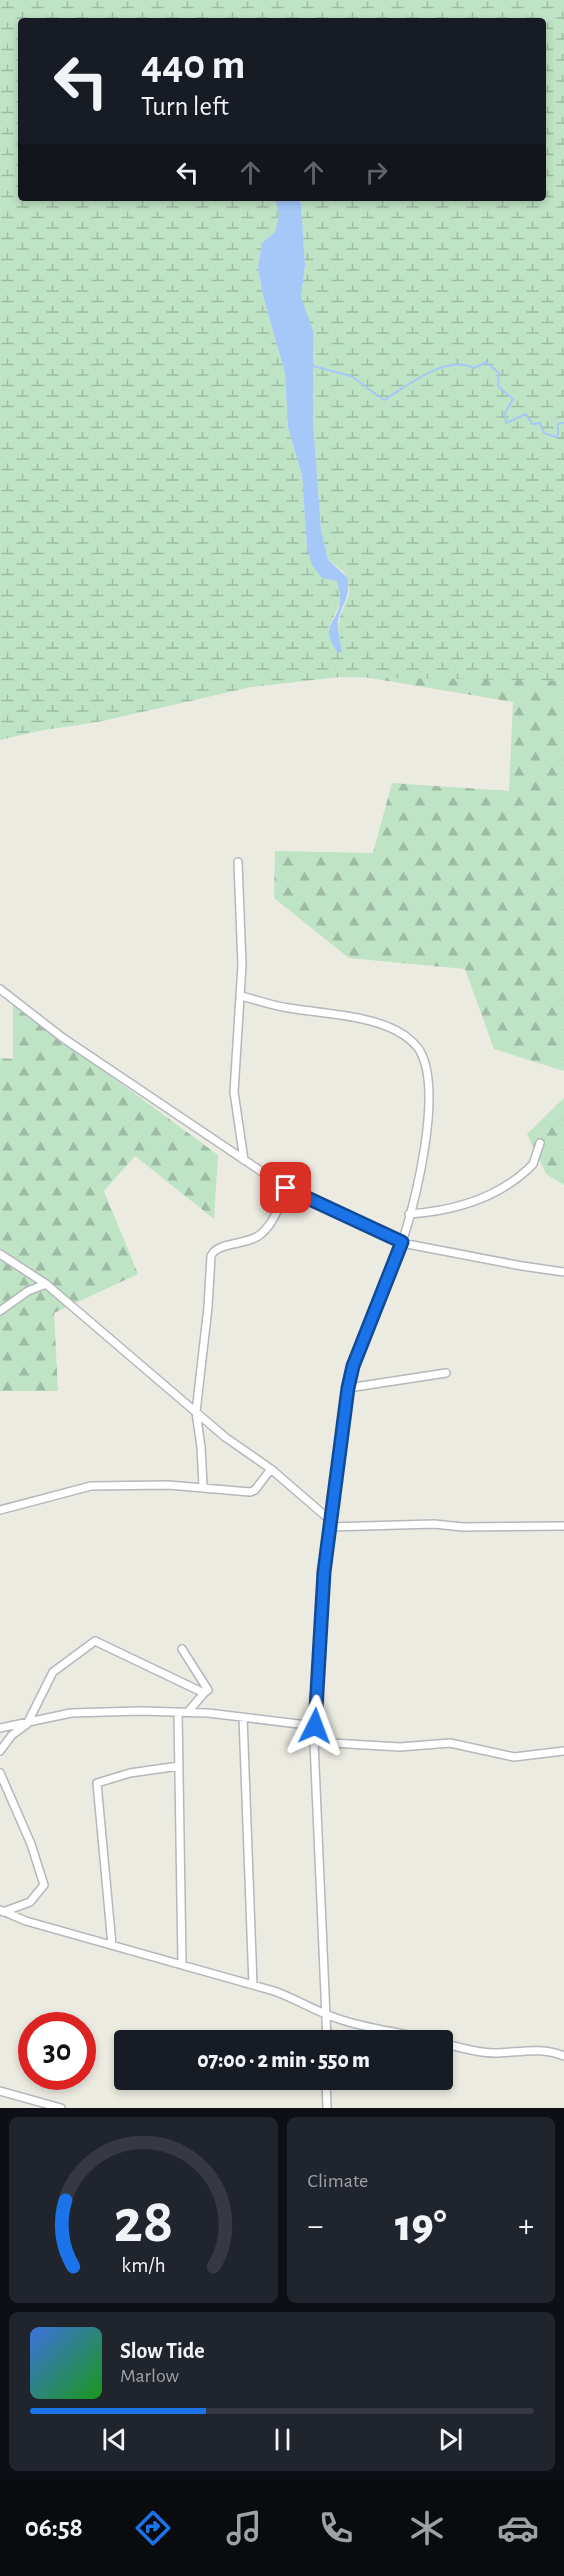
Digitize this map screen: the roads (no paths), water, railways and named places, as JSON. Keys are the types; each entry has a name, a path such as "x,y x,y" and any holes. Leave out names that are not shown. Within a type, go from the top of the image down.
{"street":[{"path":"238,862 242,965 234,1092 244,1160"},
{"path":"0,989 63,1038 286,1188 402,1242 564,1272"},
{"path":"241,996 281,1007 389,1026 406,1036 420,1049 429,1084 426,1147 402,1242 353,1366 329,1524 314,1742 327,2030"},
{"path":"409,1214 441,1212 487,1197 533,1164 540,1143"},
{"path":"203,1486 201,1447 195,1412 208,1307 211,1256 220,1246 242,1243 260,1235 270,1224 286,1188"},
{"path":"0,1254 46,1284 225,1437 271,1469 329,1524 434,1524 463,1527 564,1526"},
{"path":"0,1311 28,1292 46,1284"},
{"path":"348,1388 446,1373"},
{"path":"0,1510 91,1486 158,1484 203,1486 250,1492 255,1490 271,1469"},
{"path":"0,1751 12,1735 27,1724 53,1672 95,1641 204,1693"},
{"path":"182,1649 208,1690 188,1712"},
{"path":"0,1728 71,1713 178,1712 315,1726"},
{"path":"178,1712 182,1963"},
{"path":"243,1717 253,1984"},
{"path":"314,1742 400,1747 450,1743 514,1757 564,1751"},
{"path":"112,1945 97,1783 130,1773 179,1766"},
{"path":"0,1773 31,1844 44,1885 30,1902 2,1912"},
{"path":"2,1912 26,1922 253,1984 293,1997 311,2009 327,2015 389,2030"},
{"path":"453,2046 493,2053 552,2051 564,2056"},
{"path":"326,2090 327,2108"},
{"path":"0,2091 61,2108"}],"water":[{"path":"276,201 300,201 305,265 301,298 313,331 313,421 321,530 328,560 348,578 347,595 338,620 342,651 338,653 329,636 329,630 339,608 339,590 337,581 322,578 312,565 307,549 302,475 288,428 285,373 263,296 258,267 262,243 275,232 279,215"}],"waterway":[{"path":"313,366 351,376 384,400 439,368 451,365 474,368 486,362 499,373 498,386 513,399 505,413 506,423 526,414 532,424 540,423 544,433 556,437 558,424 564,423"}]}
